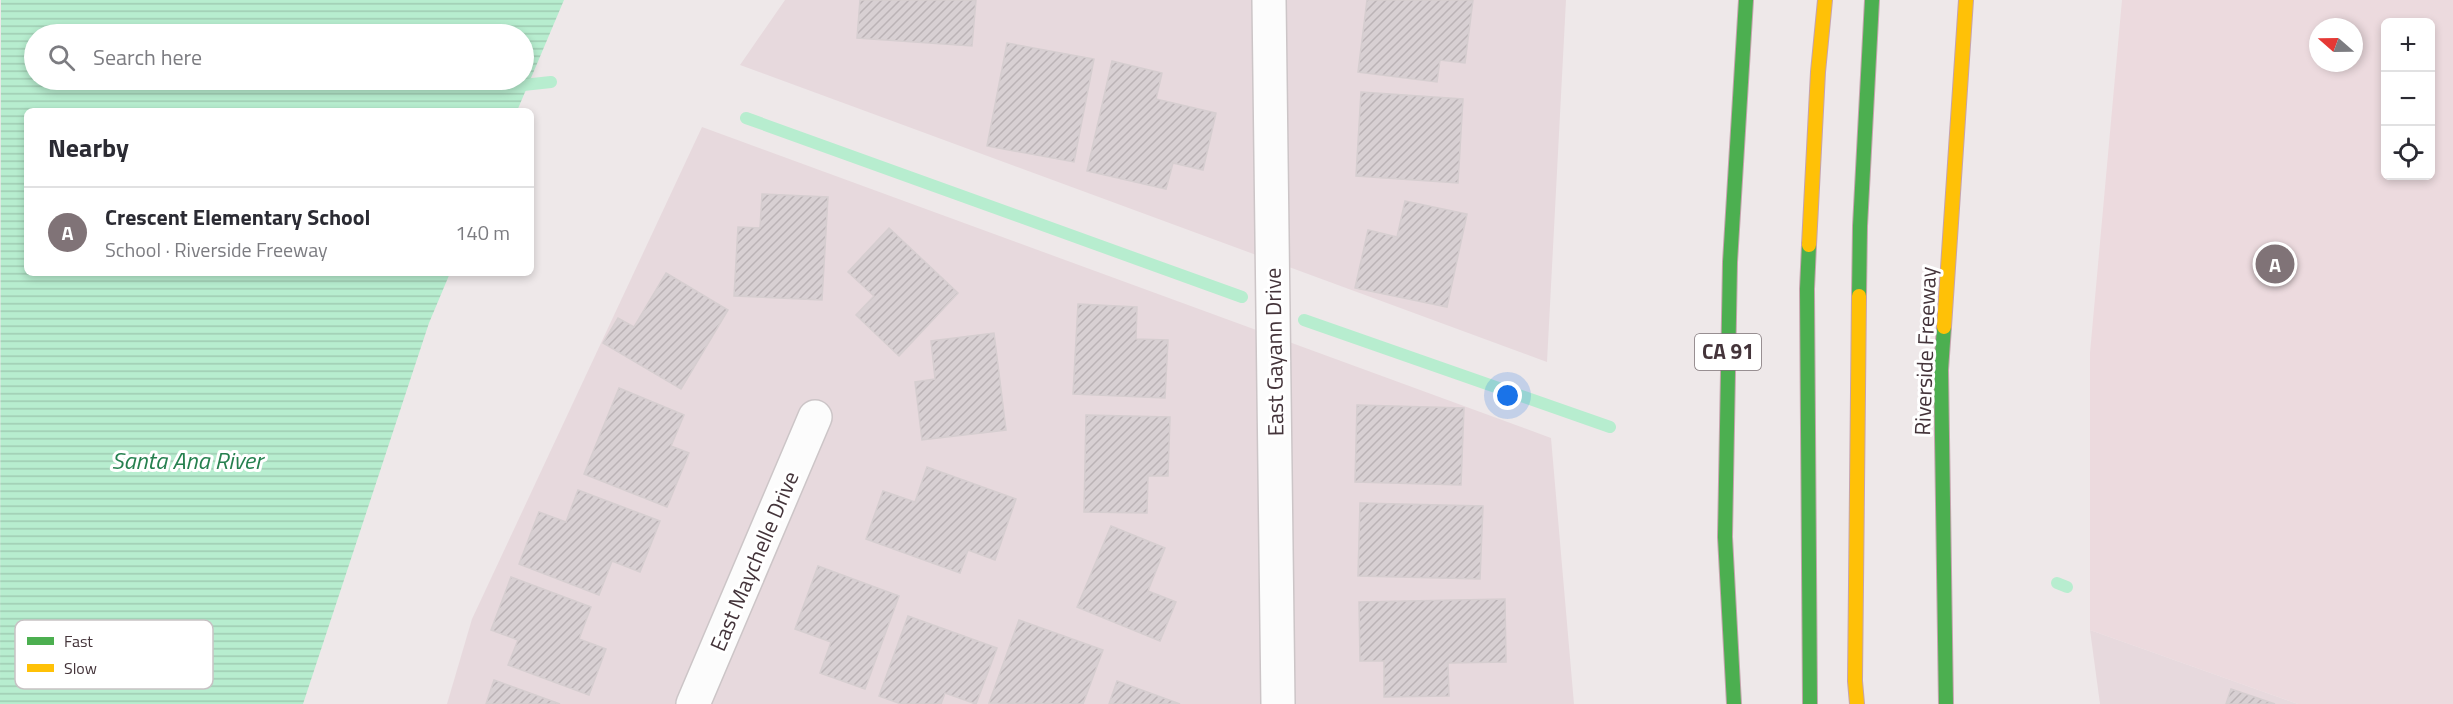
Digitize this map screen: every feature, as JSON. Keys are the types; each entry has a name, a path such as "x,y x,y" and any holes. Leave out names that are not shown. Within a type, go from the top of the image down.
{"highway":[{"name":"CA 91","path":"1734,704 1725,537 1730,262 1746,0"},
{"path":"1810,704 1807,289 1825,0"},
{"path":"1857,704 1855,681 1860,226 1872,0"},
{"name":"Riverside Freeway","path":"1946,704 1941,370 1965,0"}],"street":[{"name":"East Gayann Drive","path":"1269,0 1278,704"},
{"name":"East Maychelle Drive","path":"693,704 815,417"}],"shaded area":[{"path":"785,0 1566,0 1547,362 740,65"},
{"path":"2122,0 2453,0 2453,704 2298,704 2090,630 2090,353"},
{"path":"702,127 1551,438 1574,704 447,704 472,619"},
{"path":"2090,630 2298,704 2100,704"}],"water":[{"name":"Santa Ana River","path":"1,0 564,0 534,71 534,24 24,24 24,90 526,90 518,108 24,108 24,276 449,276 429,323 303,704 0,704"}],"building":[{"path":"860,0 976,0 972,46 857,38"},
{"path":"1367,0 1473,0 1465,63 1440,60 1437,82 1358,72"},
{"path":"1007,43 1094,59 1074,162 987,146"},
{"path":"1112,61 1162,73 1156,99 1216,113 1203,170 1173,163 1166,189 1087,171"},
{"path":"1361,92 1463,99 1458,183 1356,176"},
{"path":"762,194 828,197 822,300 734,296 738,227 760,228"},
{"path":"1405,201 1467,214 1447,307 1355,288 1368,230 1397,237"},
{"path":"889,228 958,293 899,356 856,315 874,296 848,272"},
{"path":"666,273 728,310 681,389 603,343 618,318 634,327"},
{"path":"1078,304 1137,307 1136,339 1168,340 1165,398 1073,394"},
{"path":"994,333 1006,430 922,440 915,382 935,379 931,341"},
{"path":"619,388 684,415 671,446 689,453 667,507 584,474"},
{"path":"1357,405 1464,408 1461,485 1355,482"},
{"path":"1086,415 1170,417 1168,476 1148,476 1147,513 1084,512"},
{"path":"927,467 1016,499 995,560 968,550 960,573 866,539 883,491 915,502"},
{"path":"578,490 660,521 640,572 612,561 599,595 519,564 539,512 566,522"},
{"path":"1360,503 1483,506 1480,579 1358,576"},
{"path":"1111,526 1165,548 1148,591 1176,602 1160,641 1077,607"},
{"path":"818,566 899,596 865,689 820,673 831,642 795,629"},
{"path":"511,577 591,607 579,639 606,649 589,695 508,665 518,640 491,630"},
{"path":"1505,599 1506,662 1448,663 1449,696 1384,697 1384,661 1360,661 1359,602"},
{"path":"908,616 997,648 976,704 945,693 941,704 901,704 879,696"},
{"path":"1019,620 1103,650 1083,704 989,703"},
{"path":"494,680 560,704 486,704"},
{"path":"1117,681 1180,704 1109,704"},
{"path":"2231,689 2275,704 2226,704"}],"waterway":[{"path":"534,84 551,82"},
{"path":"746,118 1242,297"},
{"path":"1304,320 1610,427"},
{"path":"2057,583 2067,587"}],"traffic: fast":[{"path":"1734,704 1725,537 1730,262 1746,0"},
{"path":"1859,296 1860,226 1872,0"},
{"path":"1809,245 1807,289 1810,704"},
{"path":"1944,327 1941,370 1946,704"}],"traffic: slow":[{"path":"1809,245 1818,72 1825,0"},
{"path":"1944,327 1966,0"},
{"path":"1857,704 1855,681 1859,296"}],"place":[{"name":"Crescent Elementary School","path":"2275,264"}]}
